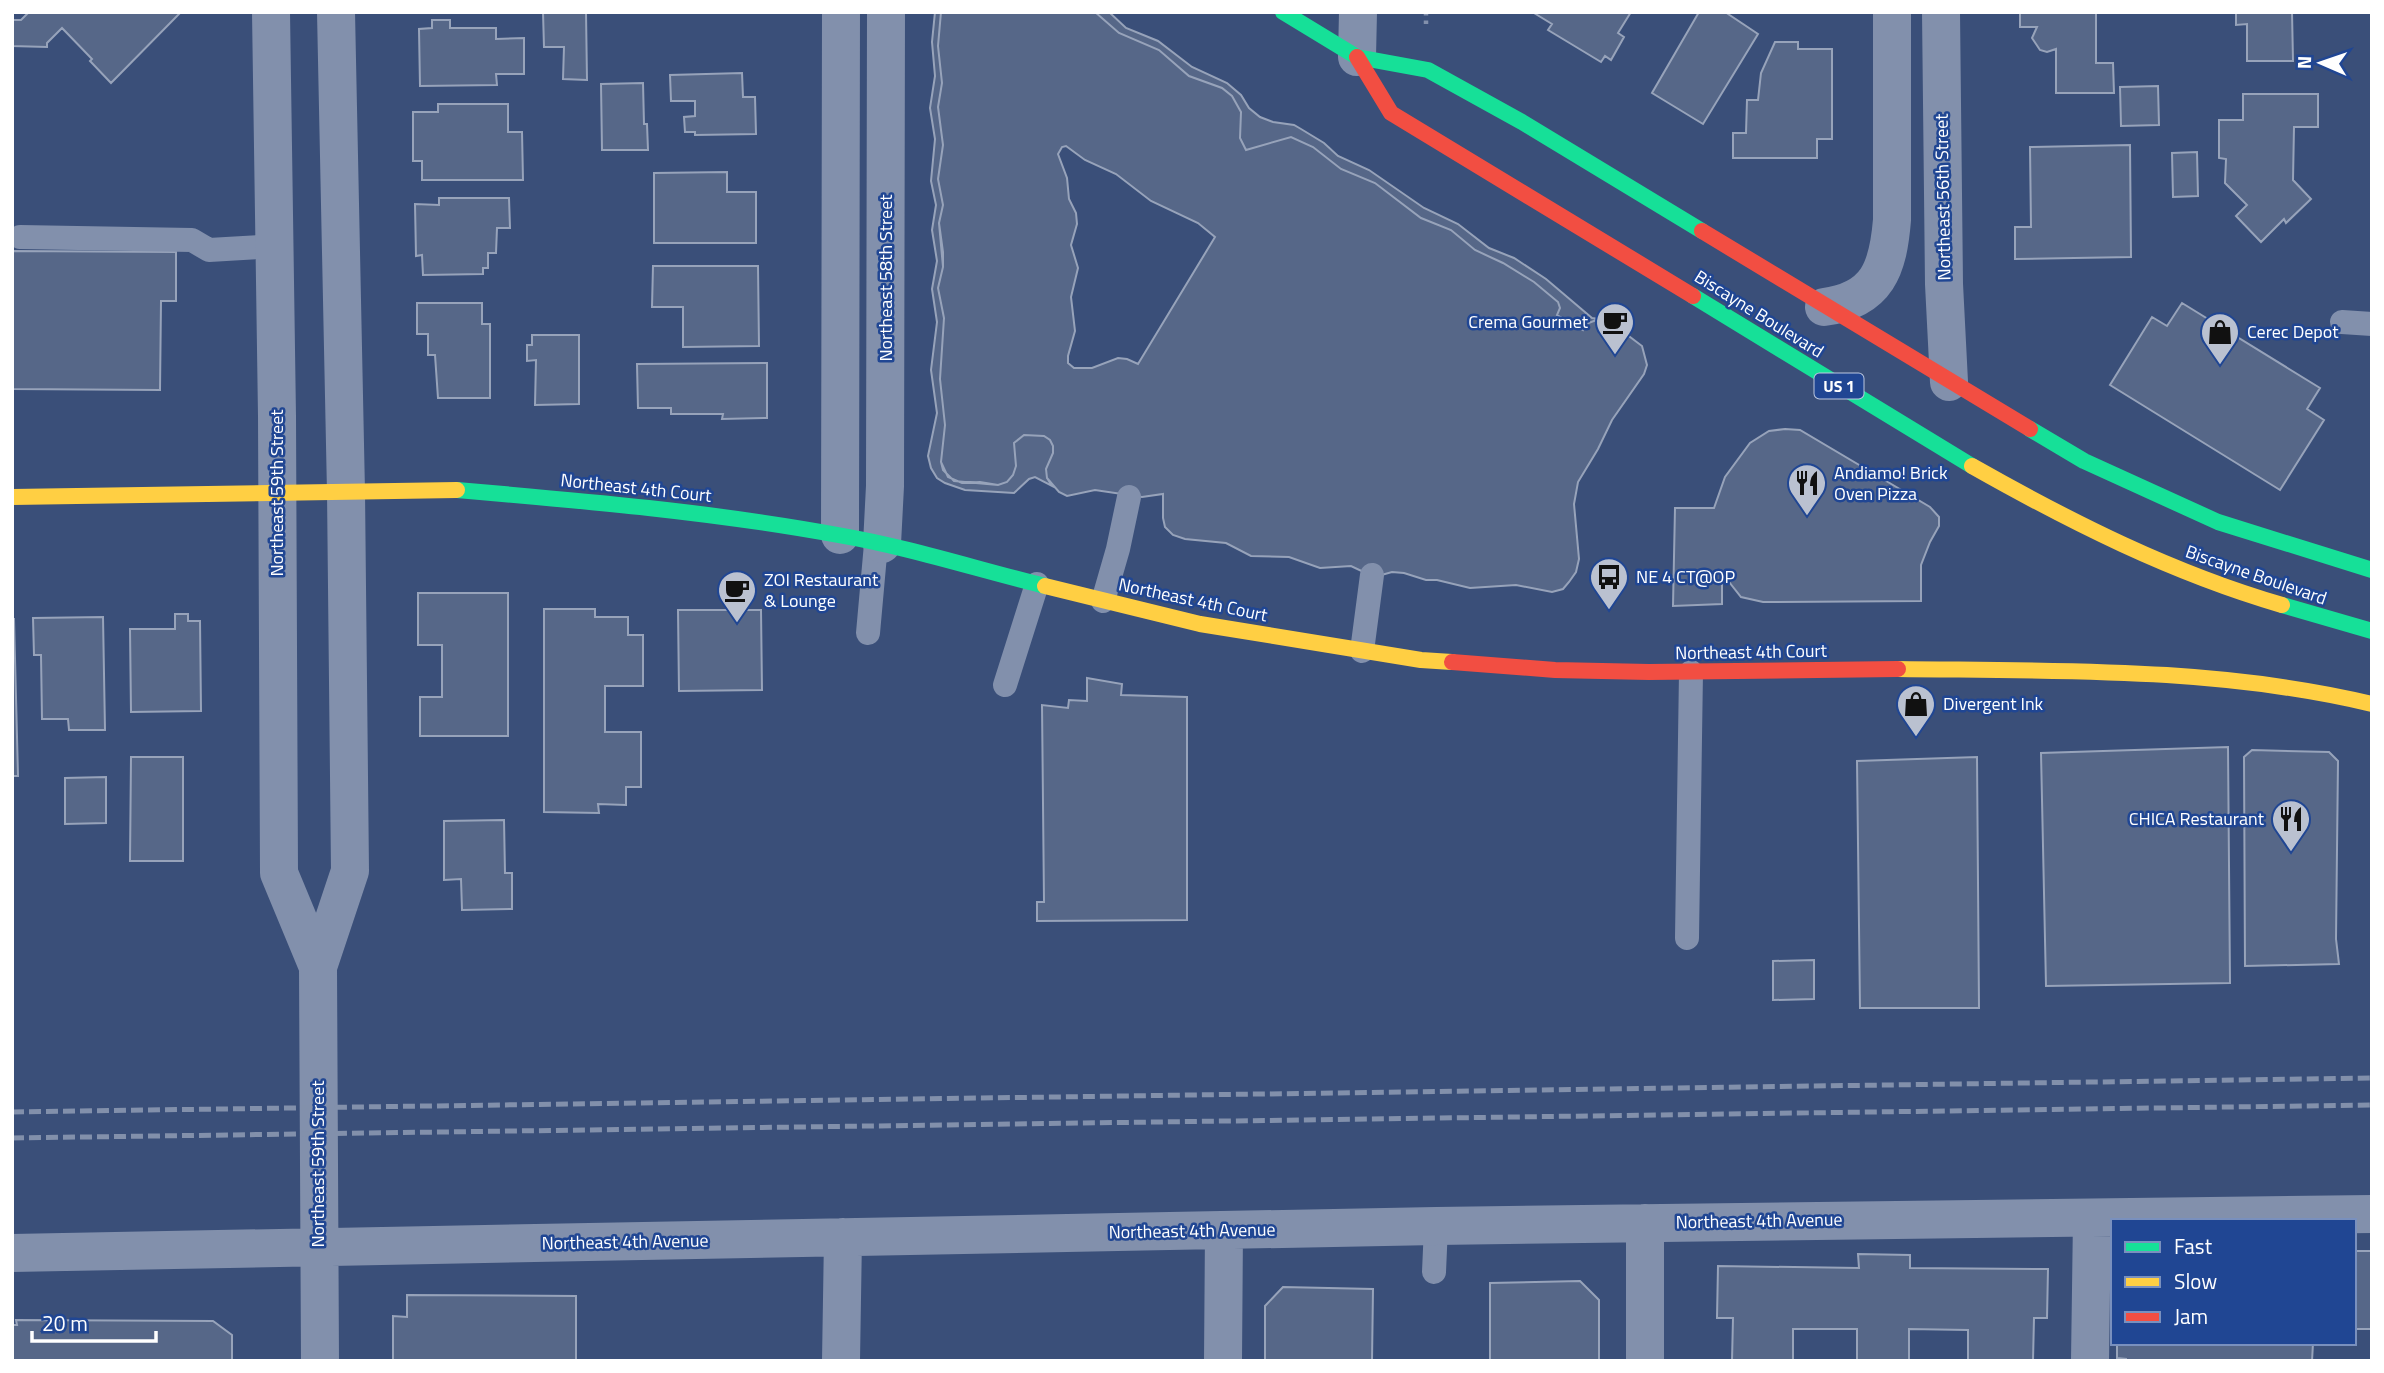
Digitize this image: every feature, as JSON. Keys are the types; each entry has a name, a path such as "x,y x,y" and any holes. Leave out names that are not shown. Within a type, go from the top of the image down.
{"main road":[{"name":"Biscayne Boulevard","path":"1283,12 1357,57 1428,70 1522,122 1824,307 2084,461 2218,522 2372,570"},
{"name":"Biscayne Boulevard","path":"1357,57 1391,113 2051,511 2154,559 2241,593 2372,631"},
{"name":"Northeast 4th Court","path":"12,497 454,490 562,499 736,518 866,541 1200,624 1421,660 1567,670 2072,671 2274,686 2336,695 2372,704"}],"street":[{"name":"Northeast 59th Street","path":"271,12 279,873 318,967"},
{"name":"Northeast 59th Street","path":"320,1361 318,967 350,871 346,492 336,12"},
{"path":"841,12 866,541"},
{"name":"Northeast 58th Street","path":"866,541 885,486 886,12"},
{"path":"1357,57 1358,12"},
{"path":"1824,307 1855,299 1877,279 1889,253 1893,175 1892,12"},
{"name":"Northeast 56th Street","path":"1941,12 1945,333 1949,382"},
{"path":"1893,175 1942,174"},
{"name":"Northeast 4th Avenue","path":"12,1253 1436,1226 2372,1214"},
{"path":"2090,1361 2091,1217"},
{"path":"1645,1223 1645,1361"},
{"path":"1223,1361 1224,1230"},
{"path":"841,1361 843,1237"}],"lane":[{"path":"20,237 192,240 209,250 275,246"},
{"path":"2342,322 2372,324"},
{"path":"1103,601 1129,497"},
{"path":"866,541 868,633"},
{"path":"1362,651 1372,575"},
{"path":"1005,685 1037,584"},
{"path":"1687,938 1691,672"},
{"path":"1434,1272 1436,1226"}],"building":[{"path":"29,12 181,12 111,83 62,28 47,43 47,47 12,46 12,20 21,20"},
{"path":"543,12 586,12 587,80 563,79 564,47 544,47"},
{"path":"935,12 941,12 938,46 942,83 938,107 943,145 938,179 943,205 939,223 943,267 938,288 944,318 940,379 945,425 941,462 943,470 954,481 998,485 1007,482 1013,475 1016,466 1014,443 1024,435 1044,436 1053,446 1046,469 1052,486 1035,477 1014,493 965,490 937,478 928,456 937,413 931,370 937,322 932,289 937,261 932,230 936,205 931,181 935,139 930,108 935,76 932,42"},
{"path":"941,12 1095,12 1119,33 1159,50 1189,76 1222,88 1232,96 1241,112 1240,138 1246,150 1291,137 1313,147 1341,169 1375,183 1421,218 1451,230 1475,250 1534,282 1558,302 1560,308 1557,315 1583,330 1586,324 1599,319 1606,322 1611,330 1626,334 1642,346 1647,365 1644,374 1612,420 1578,482 1574,504 1579,559 1576,572 1563,589 1552,592 1516,585 1470,588 1404,573 1370,575 1351,566 1320,568 1289,557 1251,556 1226,543 1185,539 1173,535 1165,527 1163,494 1142,497 1095,490 1067,496 1059,492 1047,478 1046,469 1053,446 1044,436 1024,435 1014,443 1016,466 1007,482 998,485 962,483 948,477 941,462 945,425 940,379 944,318 938,288 943,267 939,223 943,205 938,179 943,145 938,107 942,83 938,46","holes":["1066,146 1085,160 1116,174 1151,201 1198,223 1215,237 1138,364 1118,358 1092,368 1074,368 1068,363 1075,331 1071,297 1078,268 1071,245 1077,224 1076,213 1069,199 1067,178 1058,154 1062,147"]},
{"path":"1095,12 1109,12 1126,28 1158,41 1192,67 1227,83 1260,117 1301,129 1324,143 1338,156 1369,170 1424,208 1458,224 1489,248 1514,258 1546,279 1592,318 1599,319 1586,324 1583,330 1557,315 1560,308 1558,302 1534,282 1475,250 1451,230 1421,218 1375,183 1341,169 1313,147 1291,137 1246,150 1240,138 1241,112 1232,96 1222,88 1189,76 1159,50 1119,33"},
{"path":"1631,12 1618,33 1624,37 1611,60 1605,56 1601,62 1548,30 1552,24 1534,13"},
{"path":"1699,12 1725,12 1758,34 1703,124 1652,93"},
{"path":"2020,12 2096,12 2096,63 2113,63 2114,93 2056,93 2056,49 2047,52 2040,50 2032,38 2037,27 2020,27"},
{"path":"2236,12 2292,12 2293,61 2247,61 2247,24 2236,25"},
{"path":"432,20 450,20 450,28 496,28 496,39 524,38 524,74 496,74 497,85 420,86 419,29 432,28"},
{"path":"1775,42 1798,42 1798,49 1832,49 1832,139 1817,139 1817,158 1733,158 1733,133 1746,133 1747,100 1758,100 1761,73"},
{"path":"742,73 743,97 755,97 756,134 695,135 695,132 685,132 684,117 695,116 695,101 671,101 670,75"},
{"path":"643,83 648,150 602,150 601,84"},
{"path":"2158,86 2159,125 2121,126 2120,87"},
{"path":"2243,94 2318,94 2318,127 2294,127 2293,180 2311,199 2286,223 2284,219 2261,242 2236,216 2247,205 2225,183 2226,159 2219,158 2219,120 2243,120"},
{"path":"438,104 508,104 508,132 522,132 523,180 422,180 422,161 413,161 413,112 438,112"},
{"path":"2130,145 2131,257 2015,259 2015,227 2031,227 2030,147"},
{"path":"2197,152 2198,196 2173,197 2172,153"},
{"path":"727,172 727,192 756,192 756,243 654,243 654,173"},
{"path":"439,198 509,198 510,228 497,228 496,253 488,253 488,268 483,268 483,274 423,275 422,255 416,256 415,204 439,205"},
{"path":"12,251 176,252 176,301 161,301 160,390 12,389"},
{"path":"653,266 758,266 759,346 683,347 683,307 652,307"},
{"path":"417,303 482,303 482,324 490,324 490,398 438,398 435,355 428,355 428,334 417,334"},
{"path":"2182,303 2320,388 2307,409 2324,420 2280,490 2110,385 2152,317 2167,326"},
{"path":"532,335 579,335 579,404 535,405 536,360 527,361 527,345 532,345"},
{"path":"767,363 767,418 722,419 723,414 671,414 671,408 638,408 637,364"},
{"name":"Andiamo! Brick Oven Pizza","path":"1800,430 1930,507 1939,517 1939,526 1921,565 1921,601 1763,602 1741,597 1722,573 1722,604 1673,606 1675,508 1714,508 1725,477 1750,443 1769,431"},
{"path":"418,593 508,593 508,736 420,736 420,697 442,697 442,645 418,645"},
{"path":"544,609 595,609 595,617 628,617 628,635 643,635 643,686 605,686 605,732 641,732 641,787 626,787 626,805 598,804 599,813 544,812"},
{"path":"678,610 761,610 762,690 679,691"},
{"path":"175,614 188,614 188,621 200,621 201,711 131,712 130,629 175,629"},
{"path":"103,617 105,730 69,730 68,719 42,719 41,655 34,655 33,618"},
{"path":"14,619 18,776 12,776"},
{"path":"1087,678 1122,684 1121,695 1187,697 1187,920 1037,921 1037,902 1044,902 1042,705 1068,708 1069,700 1087,701"},
{"path":"2228,747 2230,983 2046,986 2041,753"},
{"name":"CHICA Restaurant","path":"2252,750 2329,752 2338,761 2336,939 2339,964 2245,966 2244,757"},
{"path":"131,757 183,757 183,861 130,861"},
{"path":"1977,757 1979,1008 1860,1008 1857,761"},
{"path":"106,777 106,823 65,824 65,778"},
{"path":"504,820 505,873 512,873 512,909 462,910 461,879 444,880 444,821"},
{"path":"1814,960 1814,999 1773,1000 1773,961"},
{"path":"2356,1251 2372,1251 2372,1329 2356,1329"},
{"path":"1858,1254 1910,1255 1910,1268 2048,1269 2047,1318 2034,1318 2033,1361 1968,1361 1968,1330 1909,1329 1909,1361 1857,1361 1857,1329 1793,1329 1793,1361 1732,1361 1733,1318 1717,1318 1718,1266 1859,1268"},
{"path":"1580,1281 1599,1300 1599,1361 1490,1361 1490,1283"},
{"path":"1283,1287 1373,1289 1372,1361 1265,1361 1265,1306"},
{"path":"407,1295 576,1296 576,1361 393,1361 393,1316 407,1317"},
{"path":"16,1320 213,1321 232,1335 232,1361 12,1361 12,1325 17,1325"},
{"path":"2117,1345 2313,1345 2312,1361 2126,1361 2117,1358"}],"railway":[{"path":"12,1112 2372,1078"},
{"path":"12,1138 2372,1105"}],"traffic: fast":[{"path":"1283,12 1357,57 1428,70 1522,122 1702,231"},
{"path":"1693,296 1972,466"},
{"path":"2030,429 2084,461 2218,522 2372,570"},
{"path":"457,490 649,508 791,527 890,546 1045,586"},
{"path":"2282,605 2372,631"}],"traffic: slow":[{"path":"1972,466 2047,507 2162,562 2282,605"},
{"path":"12,497 457,490"},
{"path":"1045,586 1200,624 1421,660 1452,662"},
{"path":"1898,669 2076,671 2196,677 2314,692 2372,704"}],"traffic: jam":[{"path":"1357,57 1391,113 1693,296"},
{"path":"1702,231 2030,429"},
{"path":"1452,662 1555,670 1649,672 1898,669"}],"place":[{"name":"Crema Gourmet","path":"1615,356"},
{"name":"Cerec Depot","path":"2220,366"},
{"name":"Andiamo! Brick Oven Pizza","path":"1807,517"},
{"name":"NE 4 CT@OP","path":"1609,611"},
{"name":"ZOI Restaurant & Lounge","path":"737,624"},
{"name":"Divergent Ink","path":"1916,738"},
{"name":"CHICA Restaurant","path":"2291,853"}]}
